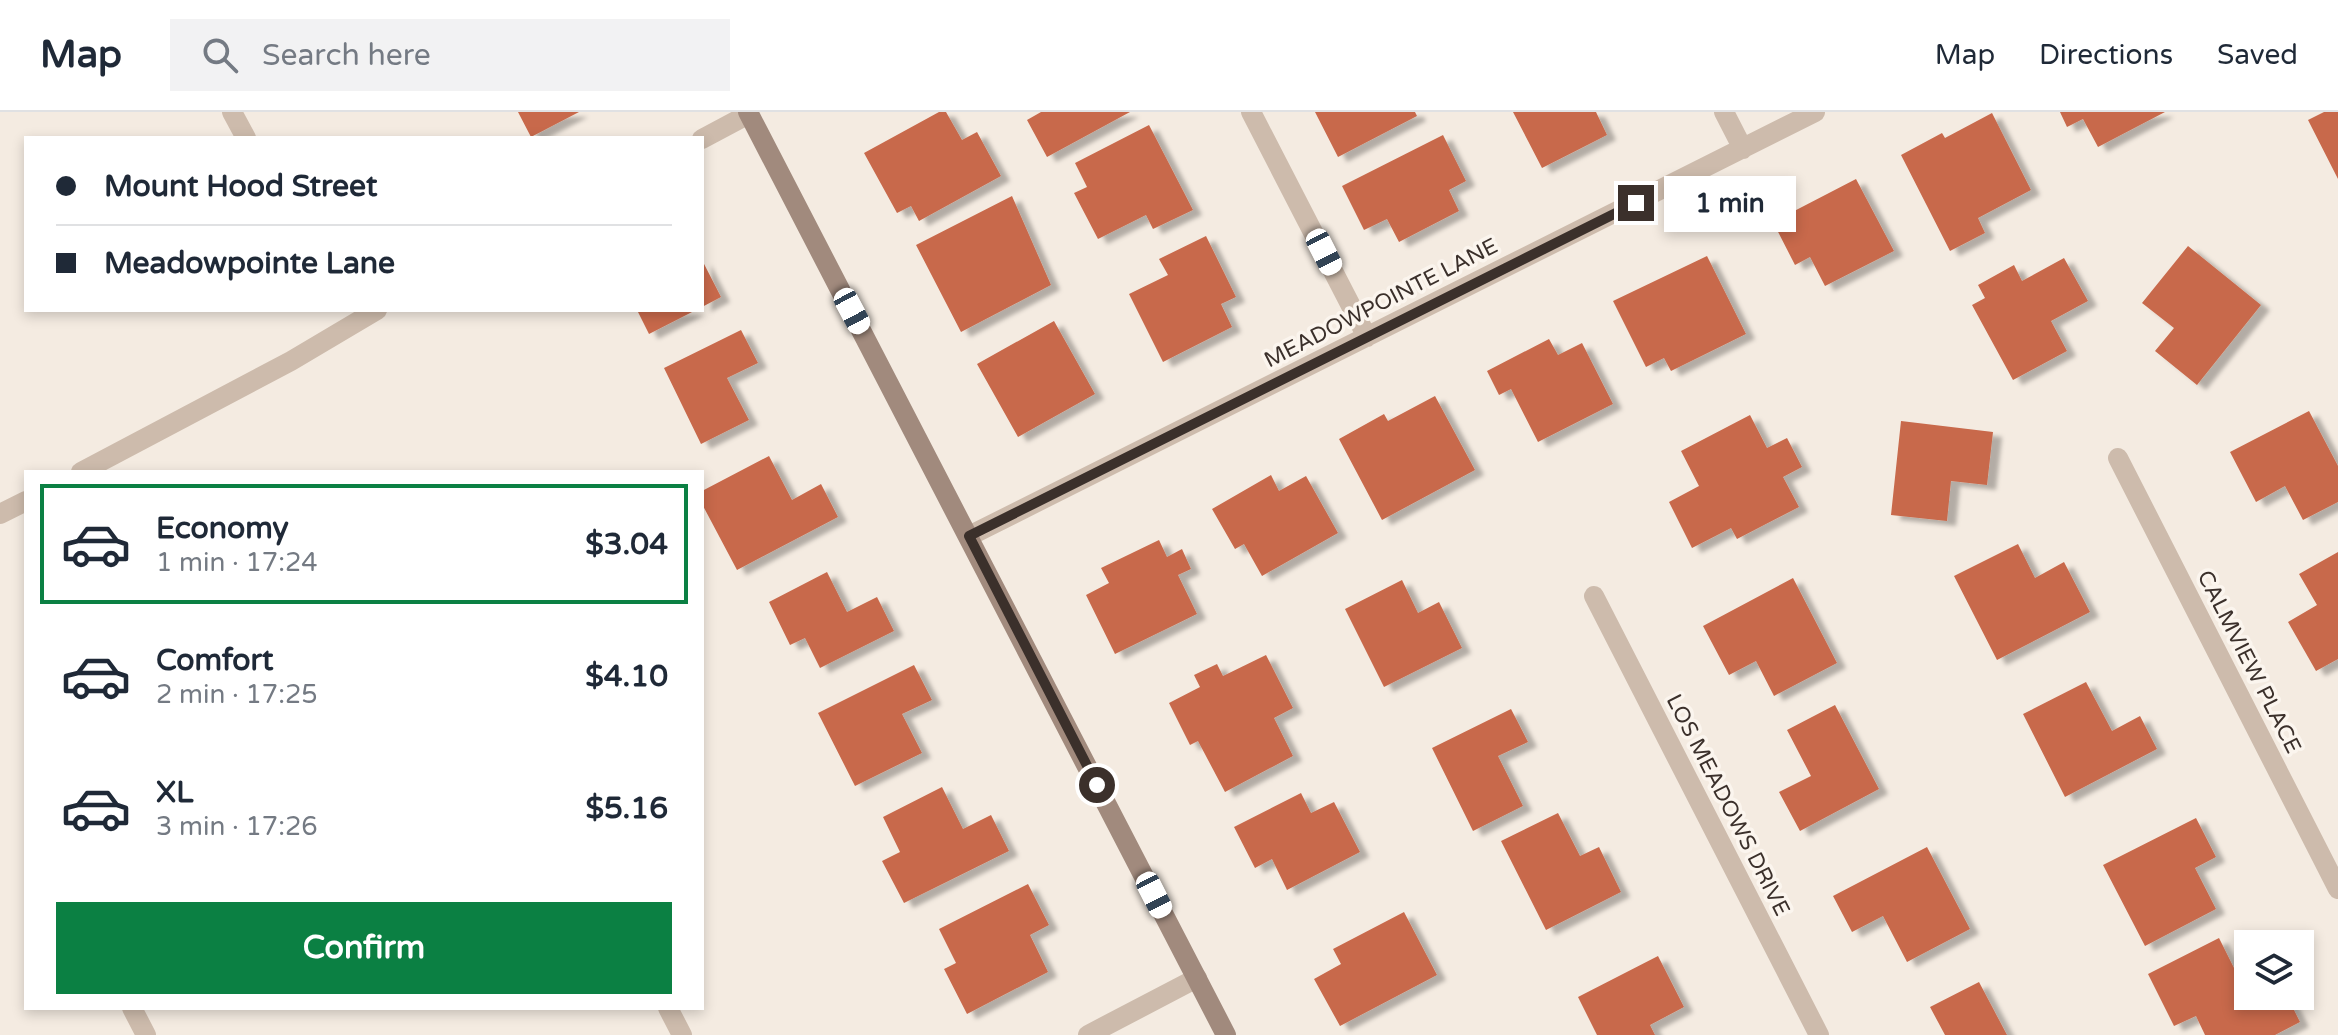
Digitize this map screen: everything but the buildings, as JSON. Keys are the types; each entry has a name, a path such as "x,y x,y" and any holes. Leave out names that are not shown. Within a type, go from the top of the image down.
{"street":[{"path":"232,112 245,136"},
{"path":"1251,112 1367,337"},
{"path":"1724,112 1743,149"},
{"name":"MEADOWPOINTE LANE","path":"969,536 1815,112"},
{"path":"704,138 748,113 1226,1035"},
{"path":"85,470 291,361 342,318 368,312"},
{"name":"CALMVIEW PLACE","path":"2118,458 2338,889"},
{"path":"0,514 24,502"},
{"name":"LOS MEADOWS DRIVE","path":"1594,596 1819,1035"},
{"path":"1088,1035 1197,978"},
{"path":"133,1010 146,1035"},
{"path":"669,1010 682,1035"}],"route":[{"path":"1097,785 969,536 1636,203"}]}
